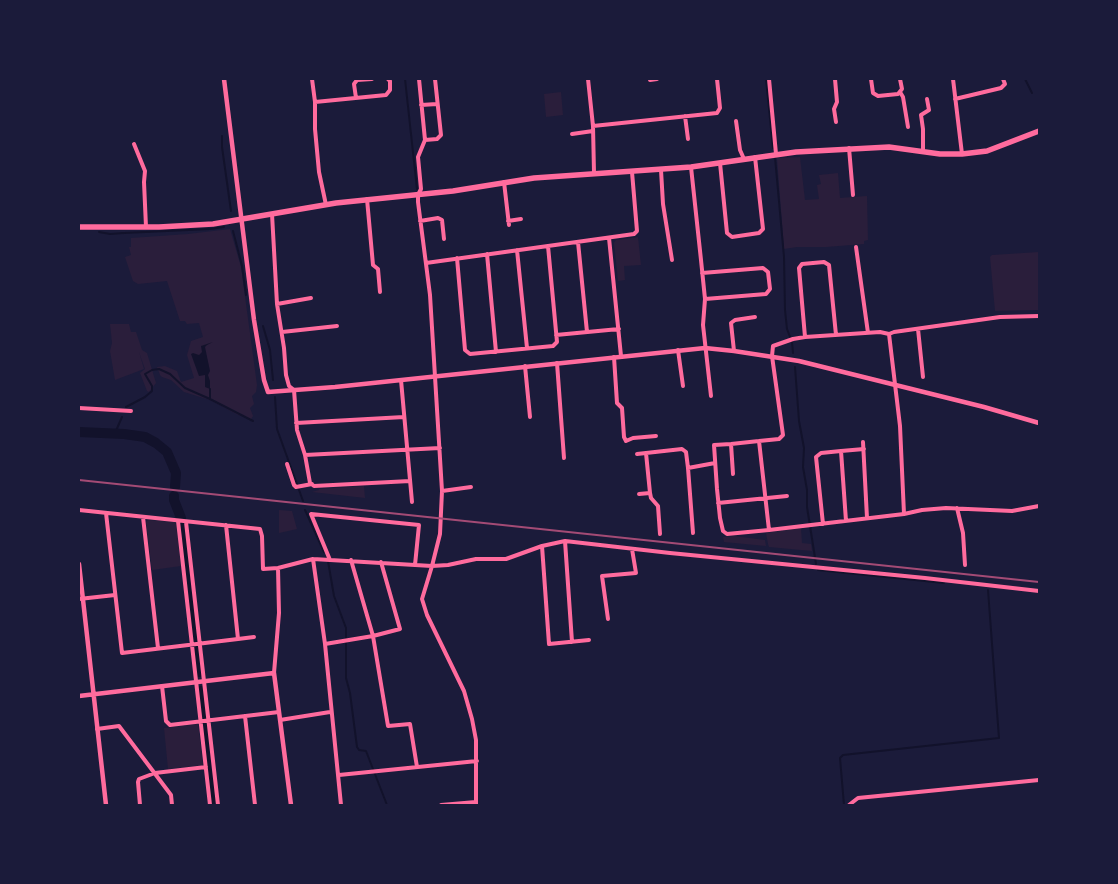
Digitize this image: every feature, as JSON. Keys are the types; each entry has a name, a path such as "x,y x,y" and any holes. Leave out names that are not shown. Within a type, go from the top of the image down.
{"main road":[{"path":"79,227 213,224 367,199 418,195 548,176 661,170 776,154 889,146 940,154 962,154 987,151 1039,130"}],"street":[{"path":"224,79 241,218 264,380 268,392 705,348 799,361 984,407 1039,423"},
{"path":"312,79 319,172 326,205"},
{"path":"356,98 354,84 357,80 372,79"},
{"path":"315,102 386,95 390,90 390,81 388,79"},
{"path":"419,79 425,140 418,157 421,188 418,195 430,295 442,490 440,534 422,599 427,615 464,691 476,740 477,761 476,804 442,805"},
{"path":"425,140 437,138 441,135 435,79"},
{"path":"588,79 593,126 594,173"},
{"path":"650,80 657,79"},
{"path":"593,126 717,112 720,108 717,79"},
{"path":"769,79 776,154"},
{"path":"834,79 837,102 834,109 836,122"},
{"path":"872,79 873,93 878,96 898,94 900,92"},
{"path":"900,79 902,89 900,92 903,97 908,127"},
{"path":"953,79 962,154"},
{"path":"955,99 1001,88 1005,84 1003,79"},
{"path":"923,152 921,115 929,110 927,99"},
{"path":"421,105 437,104"},
{"path":"685,116 688,139"},
{"path":"736,121 740,150 744,159"},
{"path":"572,134 593,131"},
{"path":"134,144 145,171 146,227"},
{"path":"849,148 853,195"},
{"path":"720,163 727,233 732,237 760,233 763,229 755,157"},
{"path":"691,167 702,273 705,348 711,396"},
{"path":"661,170 663,204 672,260"},
{"path":"426,263 634,234 637,231 632,172"},
{"path":"504,182 508,223 521,219"},
{"path":"367,199 373,265 378,269 380,292"},
{"path":"272,214 277,304 286,375 290,386 294,390 296,423 310,483 312,484"},
{"path":"420,221 438,218 442,220 444,239"},
{"path":"609,238 621,356"},
{"path":"578,242 587,332"},
{"path":"457,258 465,350 470,354 553,346 557,342 548,246"},
{"path":"856,247 868,333"},
{"path":"517,250 527,348"},
{"path":"488,254 496,352"},
{"path":"805,338 799,268 802,264 824,262 829,265 836,335"},
{"path":"702,273 763,268 768,272 770,289 766,294 704,299"},
{"path":"277,304 311,298"},
{"path":"1039,316 1000,317 889,334 880,332 805,338 791,340 774,346 772,356 782,435 779,440 714,444 718,503 723,531 727,534 823,524 922,510 957,508 1012,511 1039,506"},
{"path":"734,351 731,323 735,320 755,317"},
{"path":"282,332 337,326"},
{"path":"556,335 619,328"},
{"path":"918,329 923,378"},
{"path":"889,334 900,426 904,514"},
{"path":"678,350 683,386"},
{"path":"614,357 617,403 622,408 624,438 626,441 633,438 656,436"},
{"path":"557,363 564,458"},
{"path":"525,366 530,417"},
{"path":"401,380 412,502"},
{"path":"79,408 131,411"},
{"path":"296,423 404,418"},
{"path":"759,441 769,530"},
{"path":"863,442 867,518"},
{"path":"731,444 733,474"},
{"path":"305,455 440,448"},
{"path":"637,454 682,449 686,452 693,533"},
{"path":"823,524 816,457 821,453 864,449"},
{"path":"840,451 846,520"},
{"path":"646,453 650,493 651,498 658,506 660,534"},
{"path":"688,468 715,463"},
{"path":"287,464 294,485 298,487 312,484 314,486 410,481"},
{"path":"442,490 470,487"},
{"path":"640,494 650,493"},
{"path":"718,503 787,496"},
{"path":"957,508 963,533 965,565"},
{"path":"79,510 260,529 263,569 278,568 313,559 432,566 476,559 506,559 565,540 632,549 925,578 1039,592"},
{"path":"106,513 122,653 254,637"},
{"path":"330,560 311,514 419,525 415,565"},
{"path":"143,517 158,648"},
{"path":"178,521 210,805"},
{"path":"186,522 218,805"},
{"path":"226,526 238,639"},
{"path":"565,540 572,642"},
{"path":"542,546 549,644 589,640"},
{"path":"608,619 602,576 636,573 632,549"},
{"path":"313,559 325,644 330,712 341,805"},
{"path":"351,560 373,636 388,726 410,724 417,766"},
{"path":"325,644 373,636 400,629 381,562"},
{"path":"79,564 81,599 106,805"},
{"path":"278,568 280,614 274,673 290,805"},
{"path":"81,599 115,595"},
{"path":"79,696 274,673"},
{"path":"162,686 166,722 170,725 280,712"},
{"path":"280,720 330,712"},
{"path":"245,716 255,805"},
{"path":"97,729 119,726 171,795 172,805"},
{"path":"338,775 477,761"},
{"path":"140,805 139,779 155,773 206,767"},
{"path":"849,805 858,798 1039,780"}],"shaded area":[{"path":"561,92 563,115 546,117 544,94"},
{"path":"800,157 805,200 819,199 817,185 821,184 819,175 838,173 840,198 867,196 868,240 864,241 864,244 784,249 777,158"},
{"path":"230,229 241,267 257,385 256,392 252,396 254,404 250,408 253,416 251,419 238,415 210,400 184,392 171,380 160,375 157,367 165,366 177,371 181,382 194,378 187,355 191,341 203,337 199,323 187,324 185,321 180,321 167,281 138,284 133,281 125,257 131,255 129,247 131,247 131,238"},
{"path":"638,237 641,265 624,266 625,280 618,281 614,243 616,240"},
{"path":"1039,252 1039,310 995,311 990,257 992,255"},
{"path":"110,324 129,324 131,332 136,332 142,350 147,353 156,383 149,392 140,373 145,369 139,352 144,369 115,380 110,351 112,343"},
{"path":"213,342 205,347 210,371 208,375 210,389 205,387 205,375 199,376 191,354 199,355 202,352 201,346"},
{"path":"364,486 365,498 312,492 319,489"},
{"path":"279,510 292,511 297,529 279,533"},
{"path":"148,520 174,522 176,524 181,566 152,570 146,522"},
{"path":"801,528 802,543 811,544 812,551 769,547 766,533"},
{"path":"734,536 765,540 766,546 724,542 723,537"},
{"path":"198,724 203,765 168,769 164,728"}],"waterway":[{"path":"405,79 417,189"},
{"path":"766,79 773,148"},
{"path":"1025,79 1032,93"},
{"path":"222,136 231,211"},
{"path":"775,157 784,257 785,310 787,329 792,342 793,353"},
{"path":"99,232 110,234 224,227"},
{"path":"233,231 242,266 246,295"},
{"path":"263,326 270,350 273,380"},
{"path":"795,367 799,421 804,448 803,467 807,490 807,507 816,564"},
{"path":"126,407 152,391 152,386 145,374 159,369 170,374 185,388 210,399"},
{"path":"210,389 210,399 253,421"},
{"path":"275,397 277,429 303,501"},
{"path":"115,433 122,417"},
{"path":"79,432 124,434 145,437 156,443 167,452 176,473 175,487"},
{"path":"174,496 181,518"},
{"path":"305,510 324,552"},
{"path":"183,526 195,639"},
{"path":"328,561 334,596 346,628 346,678 350,693 357,747 359,750 366,751 387,805"},
{"path":"818,570 944,583"},
{"path":"844,805 840,758 843,755 999,738 988,590"},
{"path":"197,649 199,672"},
{"path":"201,691 204,716"},
{"path":"205,726 214,805"}],"railway":[{"path":"79,480 1039,582"}]}
